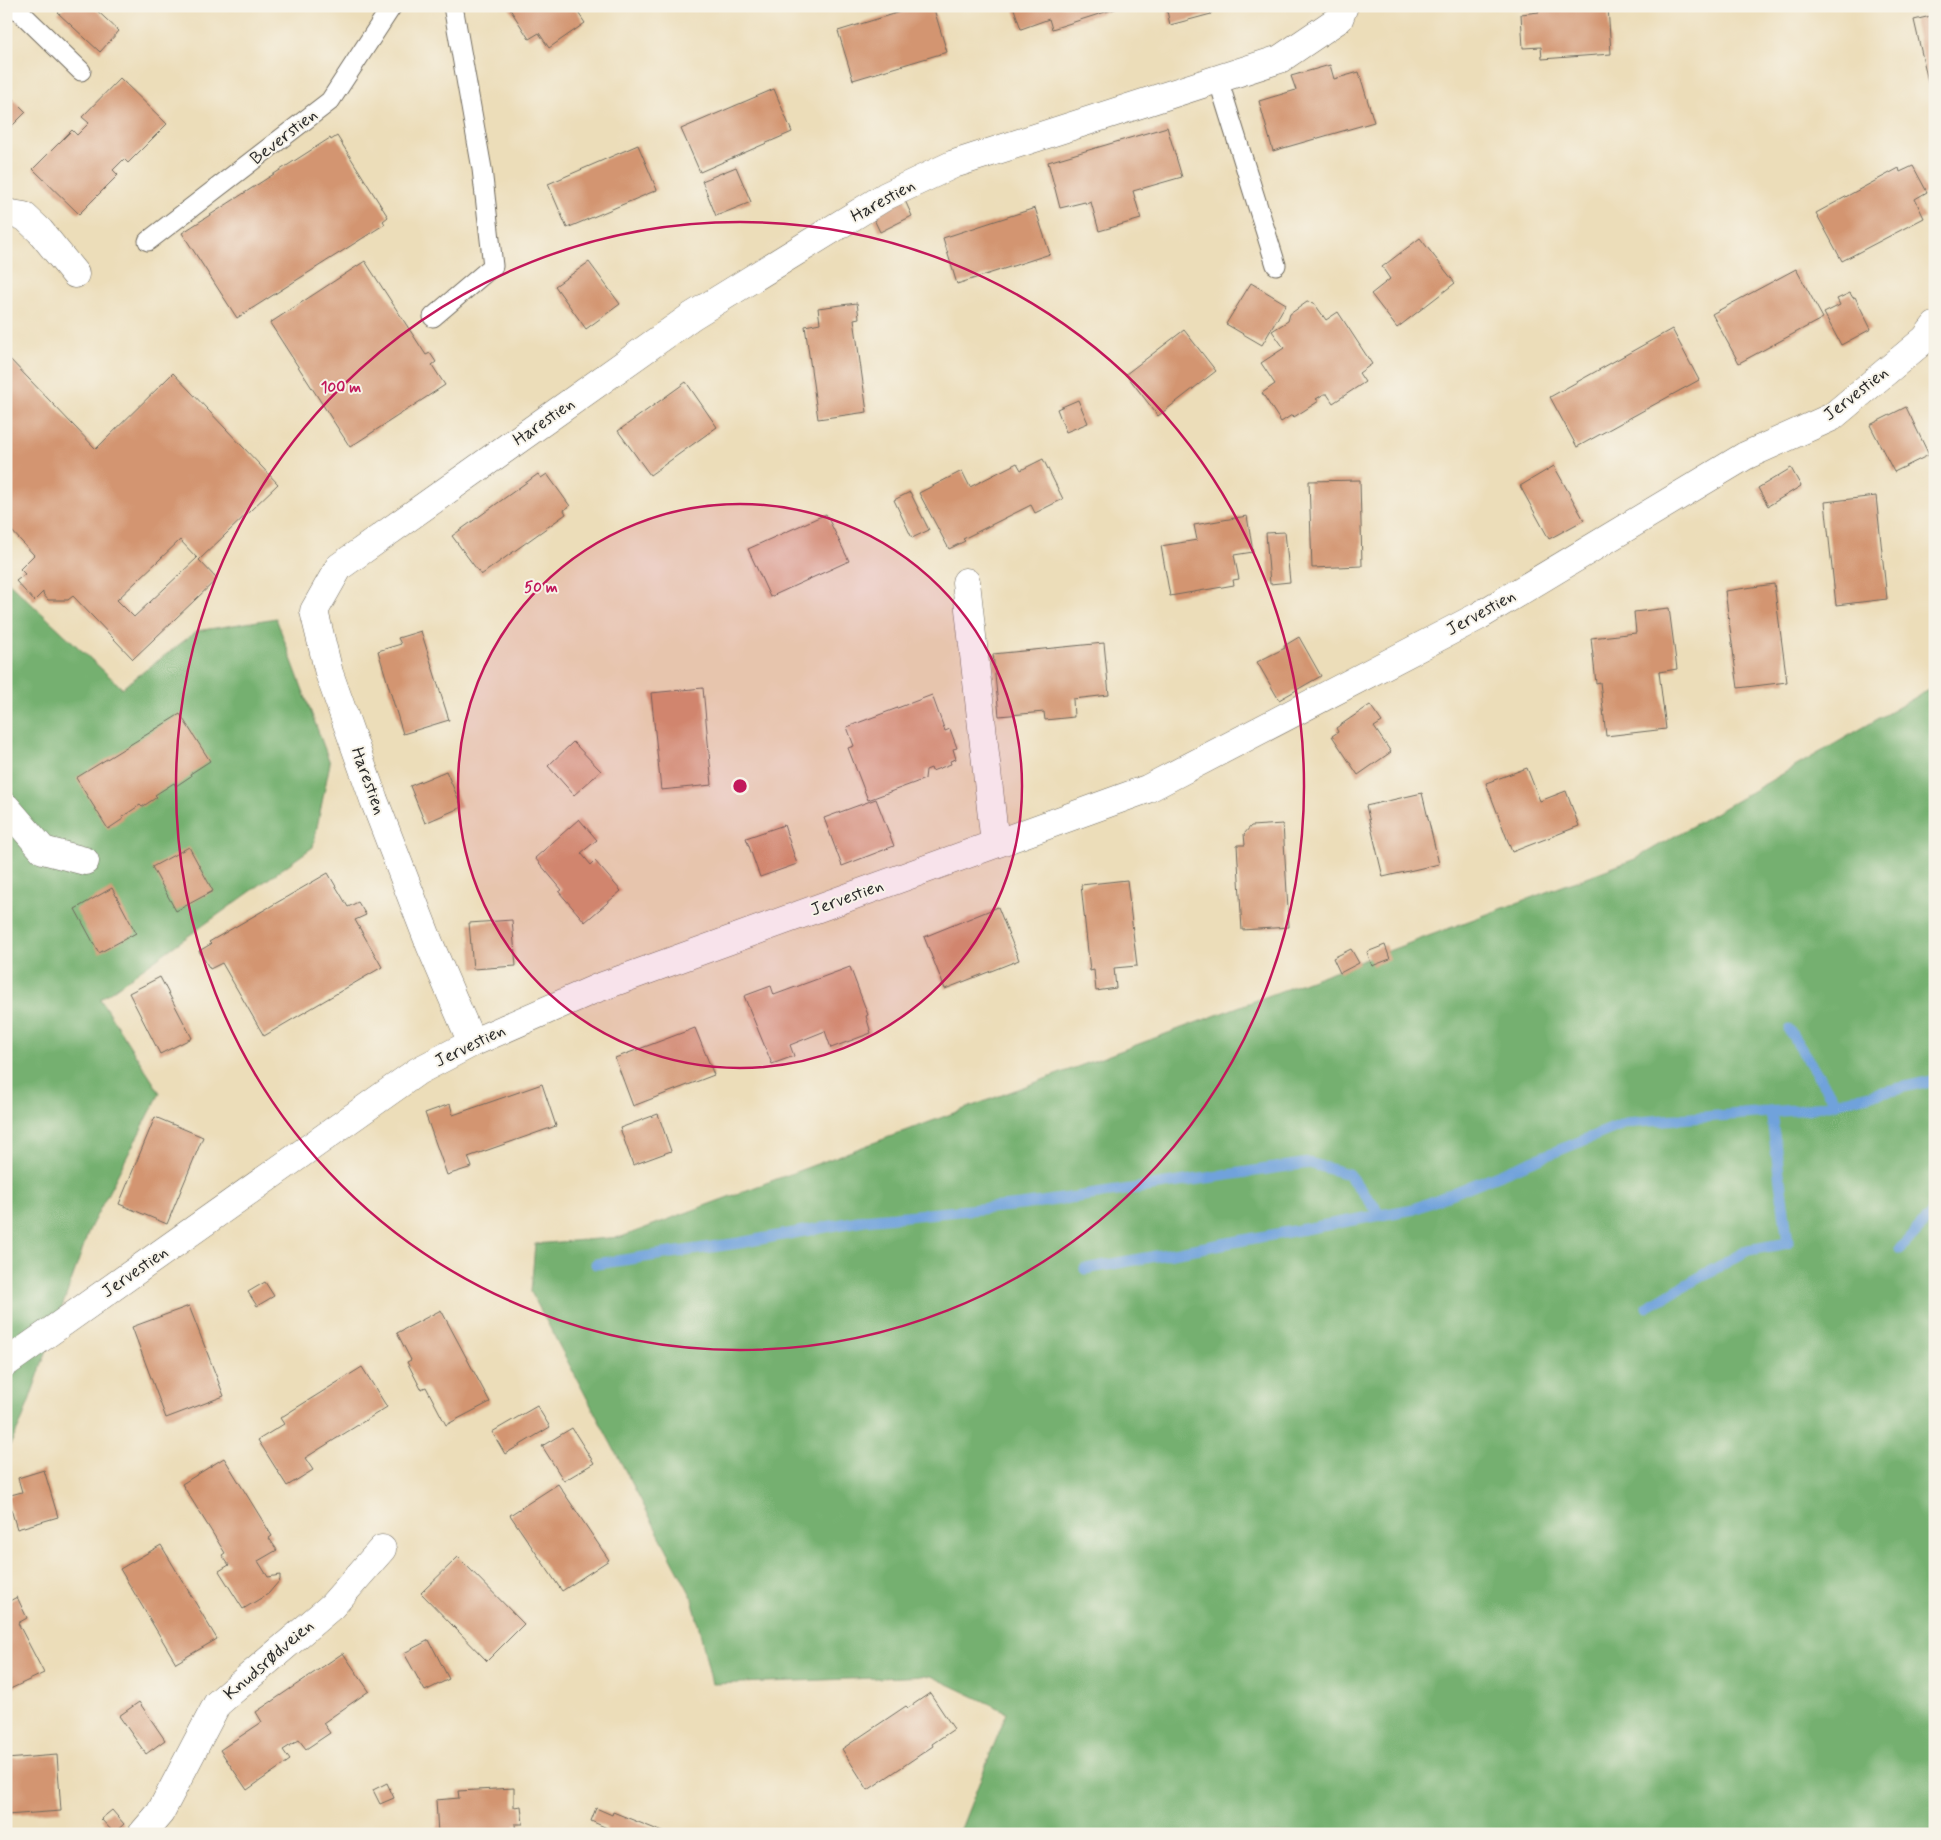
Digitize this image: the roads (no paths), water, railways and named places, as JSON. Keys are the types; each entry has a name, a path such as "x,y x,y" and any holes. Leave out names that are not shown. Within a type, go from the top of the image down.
{"street":[{"name":"Harestien","path":"472,1044 449,993 392,847 329,673 314,611 339,567 692,316 886,196 954,164 1280,59 1339,19 1344,6"},
{"path":"6,213 24,216 40,231 75,274"},
{"name":"Jervestien","path":"6,1362 418,1071 472,1044 595,989 1147,789 1479,616 1745,456 1832,417 1925,339 1935,326"},
{"path":"966,582 995,844"},
{"path":"6,807 43,850 85,861"},
{"name":"Knudsrødveien","path":"142,1834 160,1813 217,1704 332,1606 382,1549"}],"lane":[{"path":"14,6 81,70"},
{"name":"Beverstien","path":"148,241 330,101 392,6"},
{"path":"434,317 492,266 482,169 453,6"},
{"path":"1218,79 1276,265"}],"waterway":[{"path":"1789,1030 1835,1102"},
{"path":"1085,1269 1414,1209 1626,1123 1808,1109 1935,1080"},
{"path":"1647,1307 1748,1250 1788,1243 1771,1111"},
{"path":"596,1264 739,1243 864,1220 1021,1205 1309,1163 1348,1174 1381,1215"},
{"path":"1900,1249 1935,1211"}]}
